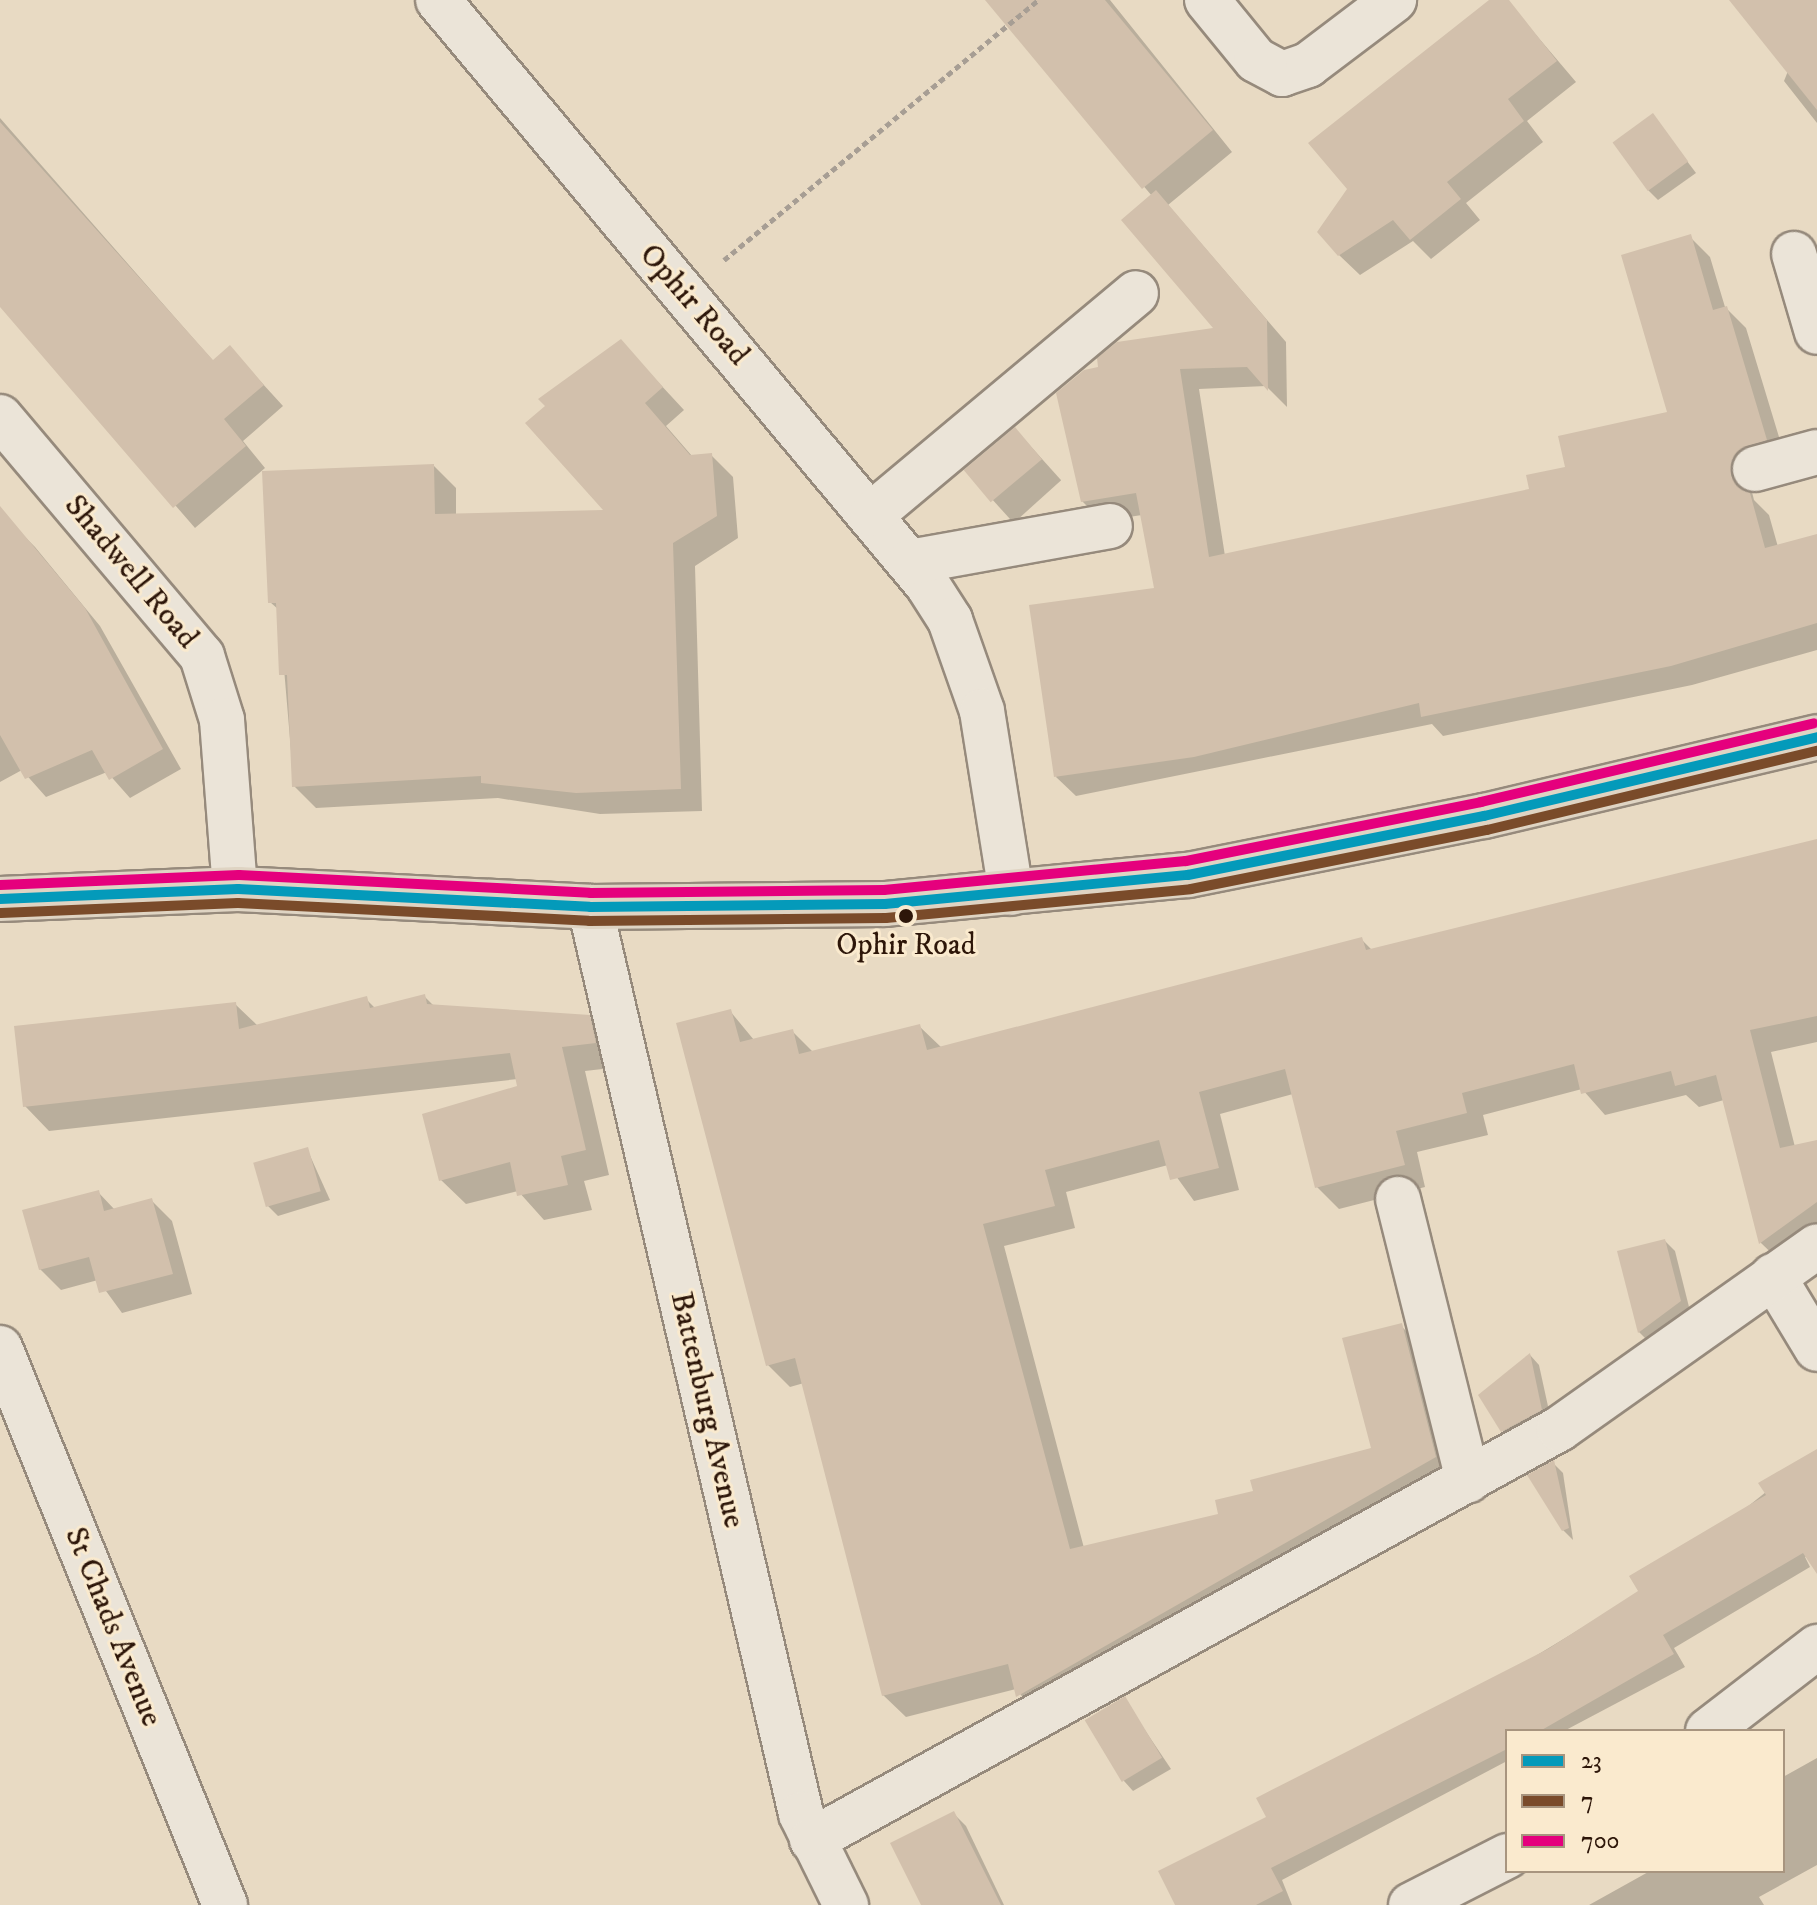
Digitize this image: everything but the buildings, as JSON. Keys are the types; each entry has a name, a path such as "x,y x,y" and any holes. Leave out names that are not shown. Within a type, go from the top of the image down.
{"main road":[{"path":"0,899 235,889 366,890 590,907 775,909 1011,893 1188,875 1484,816 1817,737"}],"street":[{"name":"Ophir Road","path":"438,0 872,514 950,620 969,665 1011,893"},
{"path":"1207,0 1256,60 1282,74 1308,65 1394,0"},
{"path":"1794,254 1817,332"},
{"path":"872,514 1136,293"},
{"name":"Shadwell Road","path":"0,417 202,656 222,720 235,889"},
{"path":"1755,469 1817,452"},
{"path":"910,562 1110,526"},
{"name":"Battenburg Avenue","path":"590,907 812,1840 846,1905"},
{"path":"1398,1199 1468,1480"},
{"path":"812,1840 1559,1429 1817,1246"},
{"path":"1773,1276 1817,1349"},
{"name":"St Chads Avenue","path":"0,1348 225,1905"},
{"path":"1711,1729 1817,1647"},
{"path":"1411,1905 1505,1857"}],"path":[{"path":"714,268 1038,0"}],"transit line":[{"name":"700","path":"0,885 239,875 590,893 884,890 1186,861 1481,802 1814,723"},
{"name":"23","path":"0,899 238,889 590,907 885,904 1188,875 1484,816 1817,737"},
{"name":"7","path":"1,913 238,903 589,921 886,918 1191,889 1487,830 1817,751"}],"place":[{"name":"Ophir Road","path":"906,916"}]}
